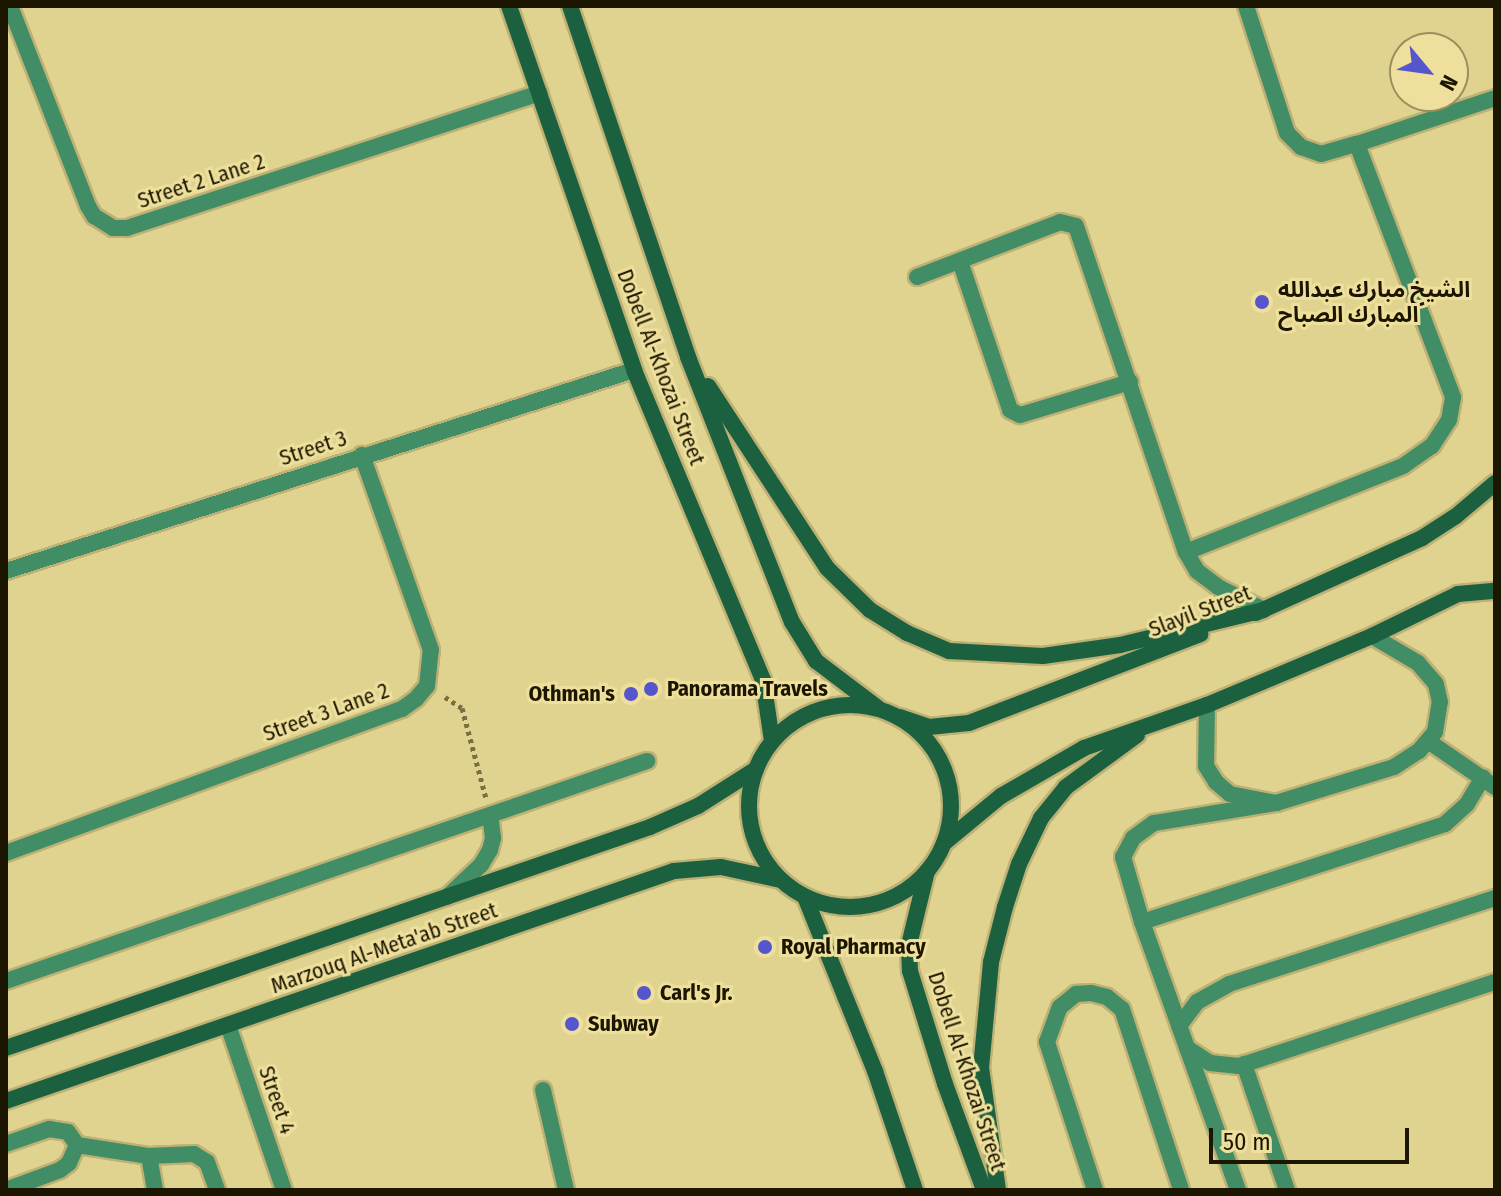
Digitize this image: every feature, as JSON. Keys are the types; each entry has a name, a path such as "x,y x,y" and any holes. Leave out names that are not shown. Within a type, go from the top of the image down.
{"main road":[{"name":"Dobell Al-Khozai Street","path":"509,6 634,370 763,680 772,741"},
{"name":"Dobell Al-Khozai Street","path":"570,6 688,357 792,622 816,661 878,708"},
{"path":"688,357 827,568 870,610 921,639 949,651 993,656 1043,656 1120,645 1264,610"},
{"name":"Slayil Street","path":"900,717 929,727 969,723 1264,610 1422,538 1456,516 1495,483"},
{"path":"944,843 1034,775 1084,748 1207,705 1372,636 1458,594 1495,591"},
{"path":"854,704 878,708 900,717 923,735 940,759 949,786 951,815 944,843 927,871 907,889 871,904 831,905 805,897 781,880 766,862 755,840 750,817 750,792 756,769 772,741 809,713 854,704"},
{"path":"998,1190 981,1068 991,962 1019,864 1041,818 1066,787 1162,719"},
{"name":"Marzouq Al-Meta'ab Street","path":"6,1048 676,817 756,769"},
{"name":"Marzouq Al-Meta'ab Street","path":"6,1101 674,871 721,867 781,880"},
{"name":"Dobell Al-Khozai Street","path":"927,871 909,945 910,971 941,1072 984,1190"},
{"path":"805,897 875,1071 915,1190"}],"street":[{"name":"Street 2 Lane 2","path":"10,6 88,206 94,216 113,228 127,228 539,93"},
{"path":"1246,6 1287,133 1301,147 1321,154 1495,98"},
{"path":"1186,552 1403,466 1432,446 1449,420 1453,397 1357,144"},
{"path":"917,277 1060,222 1076,226 1186,552 1197,571 1218,587 1264,610"},
{"path":"960,261 1005,406 1010,410 1020,415 1130,382"},
{"name":"Street 3","path":"9,570 634,370"},
{"path":"362,455 431,650 427,686"},
{"path":"6,551 9,570"},
{"path":"1238,1190 1142,922 1123,857 1133,838 1154,823 1276,803 1362,780 1394,767 1419,751 1440,718 1436,684 1418,663 1372,636"},
{"name":"Street 3 Lane 2","path":"6,853 402,709 427,686"},
{"path":"1207,705 1206,766 1216,782 1230,794 1276,803"},
{"path":"1142,922 1445,824 1489,782 1428,741"},
{"path":"6,981 647,761"},
{"path":"447,897 481,865 490,850 493,838 490,815"},
{"path":"1179,1026 1197,1002 1229,984 1495,898"},
{"path":"1187,1048 1210,1063 1244,1064 1495,982"},
{"path":"1095,1190 1047,1042 1060,1007 1076,994 1091,993 1107,997 1122,1009 1181,1190"},
{"name":"Street 4","path":"228,1025 284,1190"},
{"path":"1244,1064 1287,1190"},
{"path":"543,1090 566,1190"},
{"path":"6,1144 49,1129 60,1129 68,1132 77,1145 149,1156 199,1156 210,1167 217,1190"},
{"path":"6,1190 60,1170 69,1163 77,1145"},
{"path":"149,1156 155,1190"}],"path":[{"path":"427,686 462,708 490,815"}],"place":[{"name":"الشيخ مبارك عبدالله المبارك الصباح","path":"1262,302"},
{"name":"Panorama Travels","path":"651,689"},
{"name":"Othman's","path":"631,694"},
{"name":"Royal Pharmacy","path":"765,947"},
{"name":"Carl's Jr.","path":"644,993"},
{"name":"Subway","path":"572,1024"}]}
